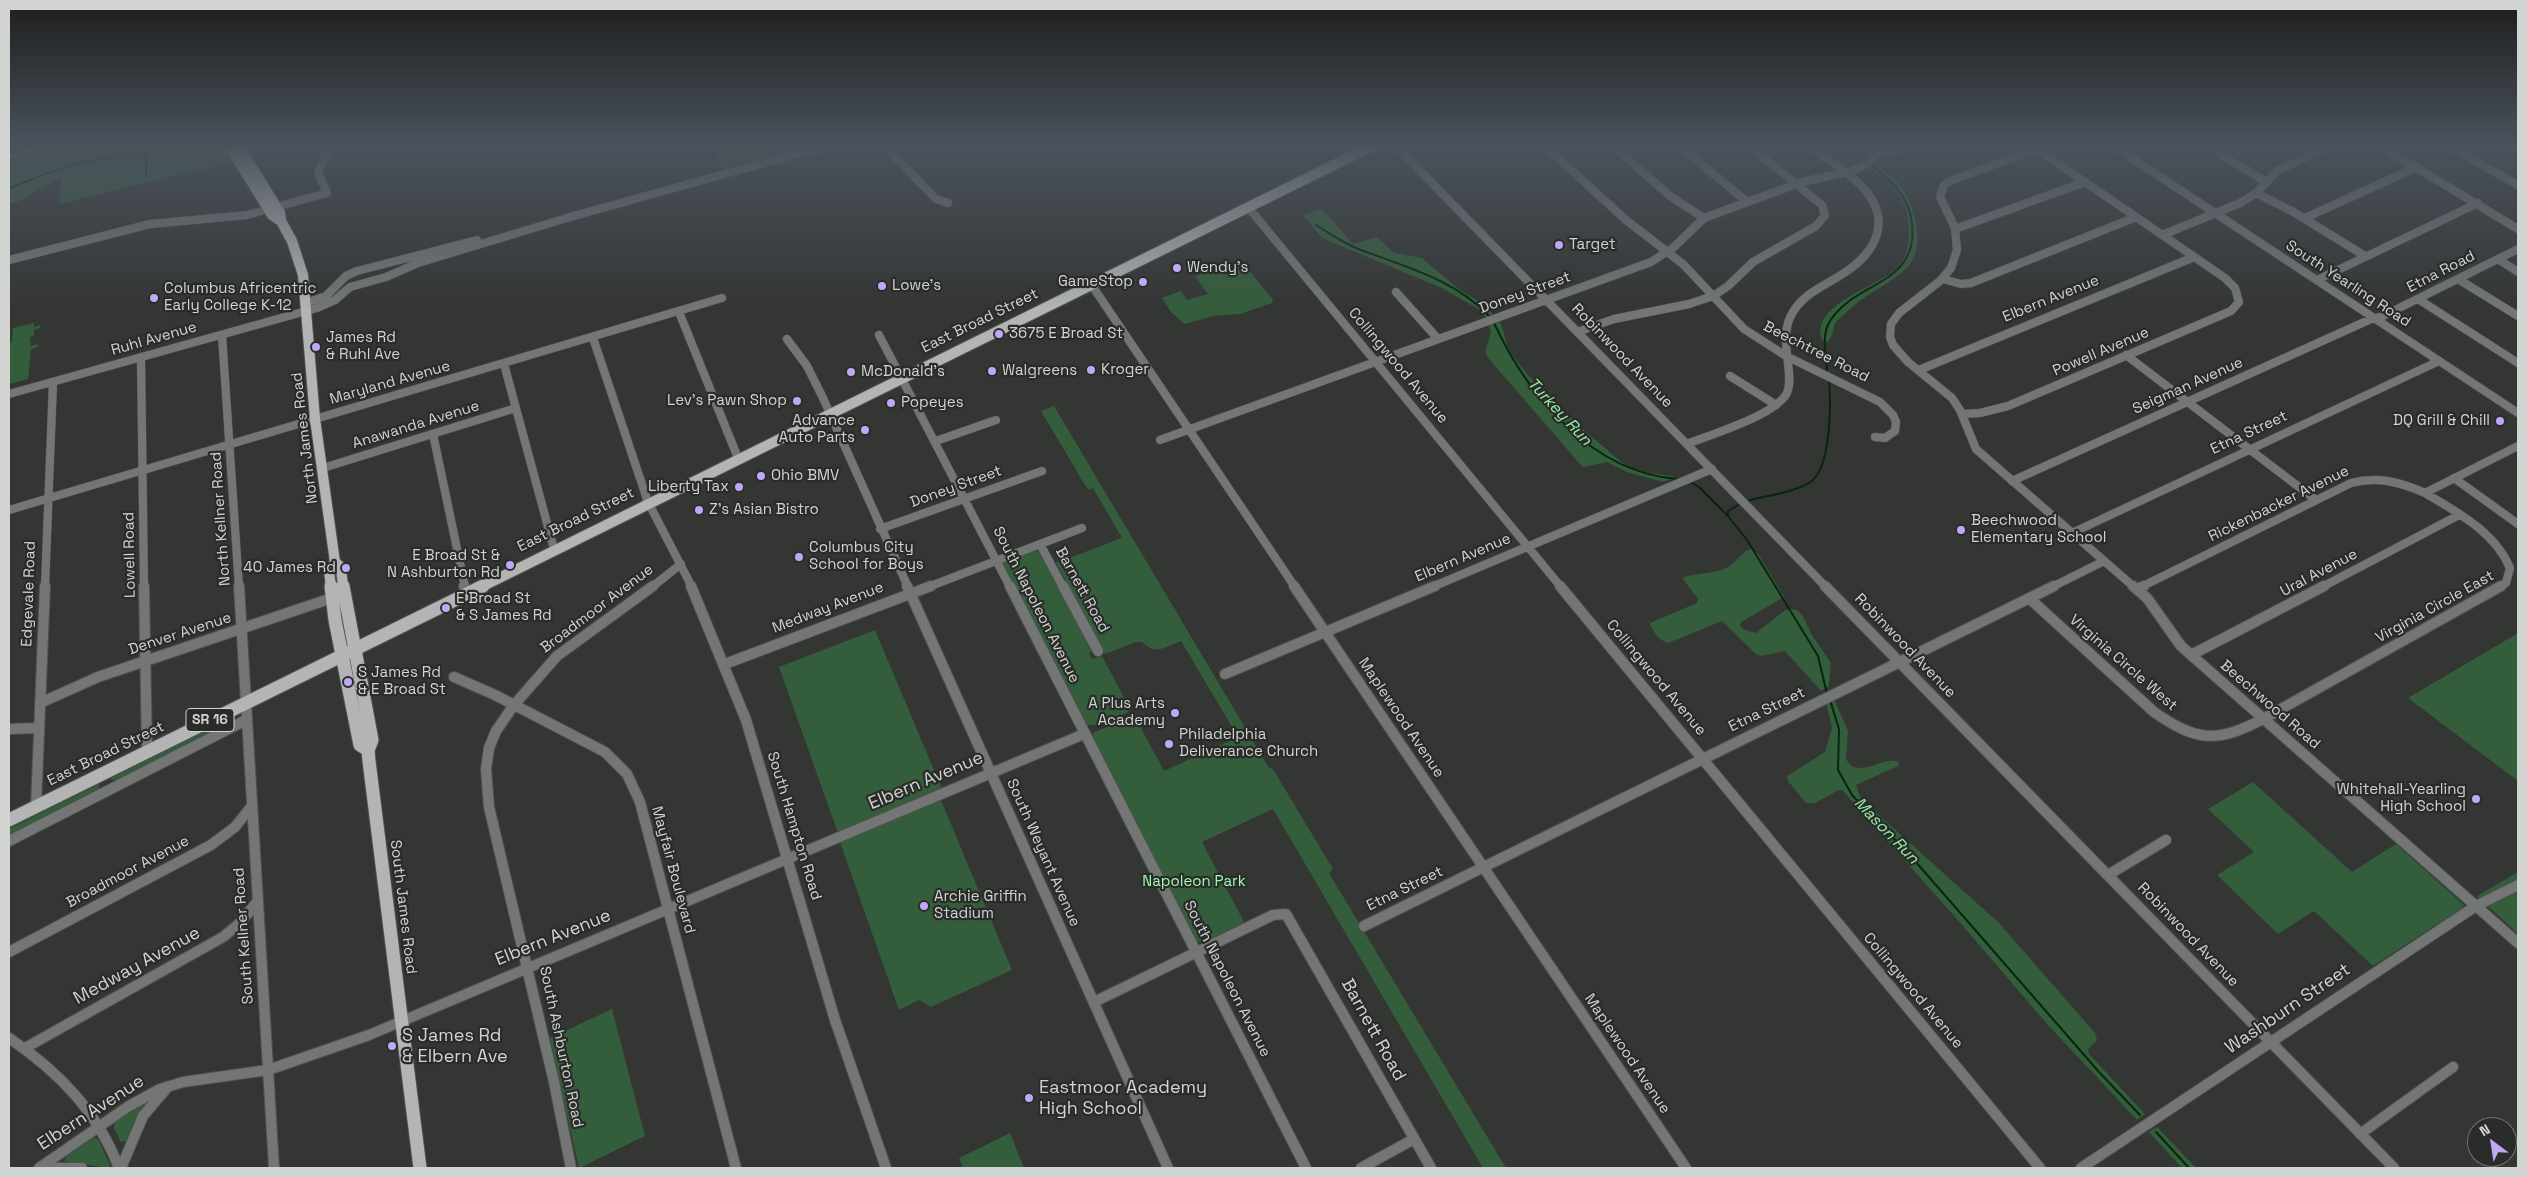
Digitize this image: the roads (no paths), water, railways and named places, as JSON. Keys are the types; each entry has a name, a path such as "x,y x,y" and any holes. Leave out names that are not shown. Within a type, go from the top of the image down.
{"main road":[{"path":"266,200 272,208"},
{"path":"268,200 272,208"},
{"name":"East Broad Street","path":"9,820 648,502 1262,200"},
{"name":"North James Road","path":"272,208 273,217 281,221 301,266 315,419 335,562 329,571 342,654"},
{"path":"335,562 341,567 347,614 356,647 372,740 368,750"},
{"name":"South James Road","path":"342,654 360,745 368,750 420,1168"}],"street":[{"path":"9,260 150,224 247,215 304,200"},
{"path":"306,307 326,296 346,276 357,271 631,200"},
{"path":"936,200 948,203"},
{"name":"Robinwood Avenue","path":"1448,200 2394,1168"},
{"name":"Beechtree Road","path":"1604,200 1626,220 1670,253 1695,275 1744,329 1786,356 1863,392 1888,408 1896,422 1895,431 1885,438 1875,437"},
{"path":"1676,200 1704,218"},
{"name":"Doney Street","path":"1160,440 1652,262 1670,253 1692,227 1704,218 1753,200"},
{"path":"1577,332 1621,317 1689,304 1713,296 1728,286 1754,262 1816,226 1824,218 1825,211 1822,205 1816,200"},
{"path":"1687,444 1776,405 1786,396 1790,384 1786,356 1786,329 1794,310 1807,295 1854,267 1866,256 1876,240 1879,222 1873,200"},
{"path":"1941,200 1955,229 1956,252 1954,261 1943,279 1898,312 1890,325 1890,335 1894,345 1919,370 1952,398 1963,414"},
{"path":"1955,229 2037,200"},
{"path":"2111,200 2194,257"},
{"name":"South Yearling Road","path":"2197,200 2518,413"},
{"path":"2162,235 2217,213 2242,200"},
{"path":"2270,200 2305,218 2365,256"},
{"path":"2305,218 2345,200"},
{"path":"2473,200 2518,229"},
{"path":"2317,280 2478,203"},
{"name":"Collingwood Avenue","path":"1248,207 2040,1168"},
{"path":"306,307 328,304 350,287 386,277 418,263 570,217"},
{"path":"1943,279 1961,284 1971,283 2136,217"},
{"name":"Etna Road","path":"2375,318 2418,299 2518,249"},
{"name":"Powell Avenue","path":"1963,414 1980,413 2008,406 2231,311 2238,306 2240,298 2230,283 2194,257"},
{"name":"Elbern Avenue","path":"1919,370 2194,257"},
{"path":"2498,259 2518,272"},
{"path":"2458,279 2518,316"},
{"name":"Maplewood Avenue","path":"1091,284 1686,1168"},
{"path":"1396,292 1438,339"},
{"name":"Maryland Avenue","path":"9,510 593,338 722,298"},
{"path":"2418,299 2518,363"},
{"name":"Ruhl Avenue","path":"9,394 222,335 306,307"},
{"path":"679,312 738,458"},
{"name":"Seigman Avenue","path":"2012,480 2375,318"},
{"name":"North Kellner Road","path":"222,335 247,702"},
{"name":"South Napoleon Avenue","path":"879,335 936,441 1306,1168"},
{"name":"South Hampton Road","path":"593,338 648,502 682,564 725,664 746,720 835,1020 886,1168"},
{"name":"South Weyant Avenue","path":"788,339 807,366 1168,1168"},
{"path":"2126,356 2316,500"},
{"name":"Lowell Road","path":"141,357 147,752"},
{"name":"Etna Street","path":"2072,533 2439,361"},
{"path":"504,364 554,549"},
{"path":"1730,376 1776,405"},
{"name":"Edgevale Road","path":"36,807 53,382"},
{"name":"Anawanda Avenue","path":"323,468 516,408"},
{"name":"Beechwood Road","path":"1963,414 1971,441 1976,449 2137,589 2156,608 2175,639 2191,655 2518,943"},
{"path":"936,441 996,420"},
{"path":"433,434 466,593"},
{"path":"2425,493 2518,446"},
{"name":"Elbern Avenue","path":"1225,674 1712,469"},
{"name":"Doney Street","path":"880,529 1042,471"},
{"path":"2454,478 2518,524"},
{"name":"Rickenbacker Avenue","path":"2137,589 2351,483 2372,479 2398,482 2425,493"},
{"name":"Virginia Circle East","path":"2263,719 2506,583 2510,568 2504,554 2493,540 2425,493"},
{"name":"Ural Avenue","path":"2191,655 2459,515"},
{"name":"Medway Avenue","path":"725,664 1082,528"},
{"name":"Barnett Road","path":"1040,544 1098,651"},
{"name":"Etna Street","path":"1364,926 2104,561"},
{"name":"Broadmoor Avenue","path":"514,705 557,656 628,606 682,564"},
{"name":"Denver Avenue","path":"40,703 78,685 332,598"},
{"name":"Virginia Circle West","path":"2029,598 2148,707 2174,726 2189,732 2219,737 2236,733 2263,719"},
{"name":"Mayfair Boulevard","path":"454,677 514,705 605,752 626,774 640,802 736,1168"},
{"name":"South Kellner Road","path":"247,702 246,720 251,807 274,1168"},
{"name":"South Ashburton Road","path":"514,705 491,740 486,764 489,807 528,967 571,1168"},
{"path":"9,841 246,720"},
{"path":"9,729 38,728"},
{"name":"Elbern Avenue","path":"39,1168 62,1156 144,1097 170,1086 268,1070 335,1048 1084,734"},
{"name":"Broadmoor Avenue","path":"9,952 211,845 235,827 251,807"},
{"path":"2108,875 2166,840"},
{"name":"Washburn Street","path":"2081,1168 2476,906 2518,885"},
{"name":"Medway Avenue","path":"25,1048 223,937 240,923 258,902"},
{"name":"Barnett Road","path":"1196,952 1273,915 1282,913 1289,916 1431,1168"},
{"path":"1094,1002 1196,952"},
{"path":"9,1038 25,1048 56,1073 102,1126 120,1168"},
{"path":"2360,1134 2453,1067"},
{"path":"120,1168 142,1116 153,1100 170,1086"},
{"path":"1360,1168 1414,1139"},
{"path":"46,1168 82,1168"}],"waterway":[{"name":"Mason Run","path":"1827,370 1825,339 1830,321 1841,308 1896,271 1906,259 1912,244 1912,223 1904,200"},
{"name":"Turkey Run","path":"1316,225 1356,248 1444,283 1460,292 1489,316"},
{"name":"Turkey Run","path":"1494,323 1525,377 1544,403 1566,426 1591,446 1618,462 1647,474 1678,479"},
{"name":"Mason Run","path":"1747,501 1799,488 1813,480 1819,472 1828,433 1829,380"},
{"name":"Turkey Run","path":"1689,481 1699,487 1728,516"},
{"name":"Mason Run","path":"1728,516 1728,511 1740,504"},
{"name":"Mason Run","path":"1728,516 1747,540 1818,656 1827,694"},
{"name":"Mason Run","path":"1830,700 1839,729 1838,770 1852,795 1915,861 2099,1072 2140,1115"},
{"name":"Mason Run","path":"2156,1132 2189,1168"}],"place":[{"name":"Target","path":"1559,245"},
{"name":"Wendy's","path":"1177,268"},
{"name":"GameStop","path":"1143,282"},
{"name":"Lowe's","path":"882,286"},
{"name":"Columbus Africentric Early College K-12","path":"154,298"},
{"name":"3675 E Broad St","path":"999,334"},
{"name":"James Rd & Ruhl Ave","path":"316,347"},
{"name":"Kroger","path":"1091,370"},
{"name":"Walgreens","path":"992,371"},
{"name":"McDonald's","path":"851,372"},
{"name":"Lev's Pawn Shop","path":"797,401"},
{"name":"Popeyes","path":"891,403"},
{"name":"DQ Grill & Chill","path":"2500,421"},
{"name":"Advance Auto Parts","path":"865,430"},
{"name":"Ohio BMV","path":"761,476"},
{"name":"Liberty Tax","path":"739,487"},
{"name":"Z's Asian Bistro","path":"699,510"},
{"name":"Beechwood Elementary School","path":"1961,530"},
{"name":"Columbus City School for Boys","path":"799,557"},
{"name":"E Broad St & N Ashburton Rd","path":"510,565"},
{"name":"40 James Rd","path":"346,568"},
{"name":"E Broad St & S James Rd","path":"446,608"},
{"name":"S James Rd & E Broad St","path":"348,682"},
{"name":"A Plus Arts Academy","path":"1175,713"},
{"name":"Philadelphia Deliverance Church","path":"1169,744"},
{"name":"Whitehall-Yearling High School","path":"2476,799"},
{"name":"Archie Griffin Stadium","path":"924,906"},
{"name":"S James Rd & Elbern Ave","path":"392,1046"},
{"name":"Eastmoor Academy High School","path":"1029,1098"}],"park label":[{"name":"Napoleon Park","path":"1194,882"}]}
